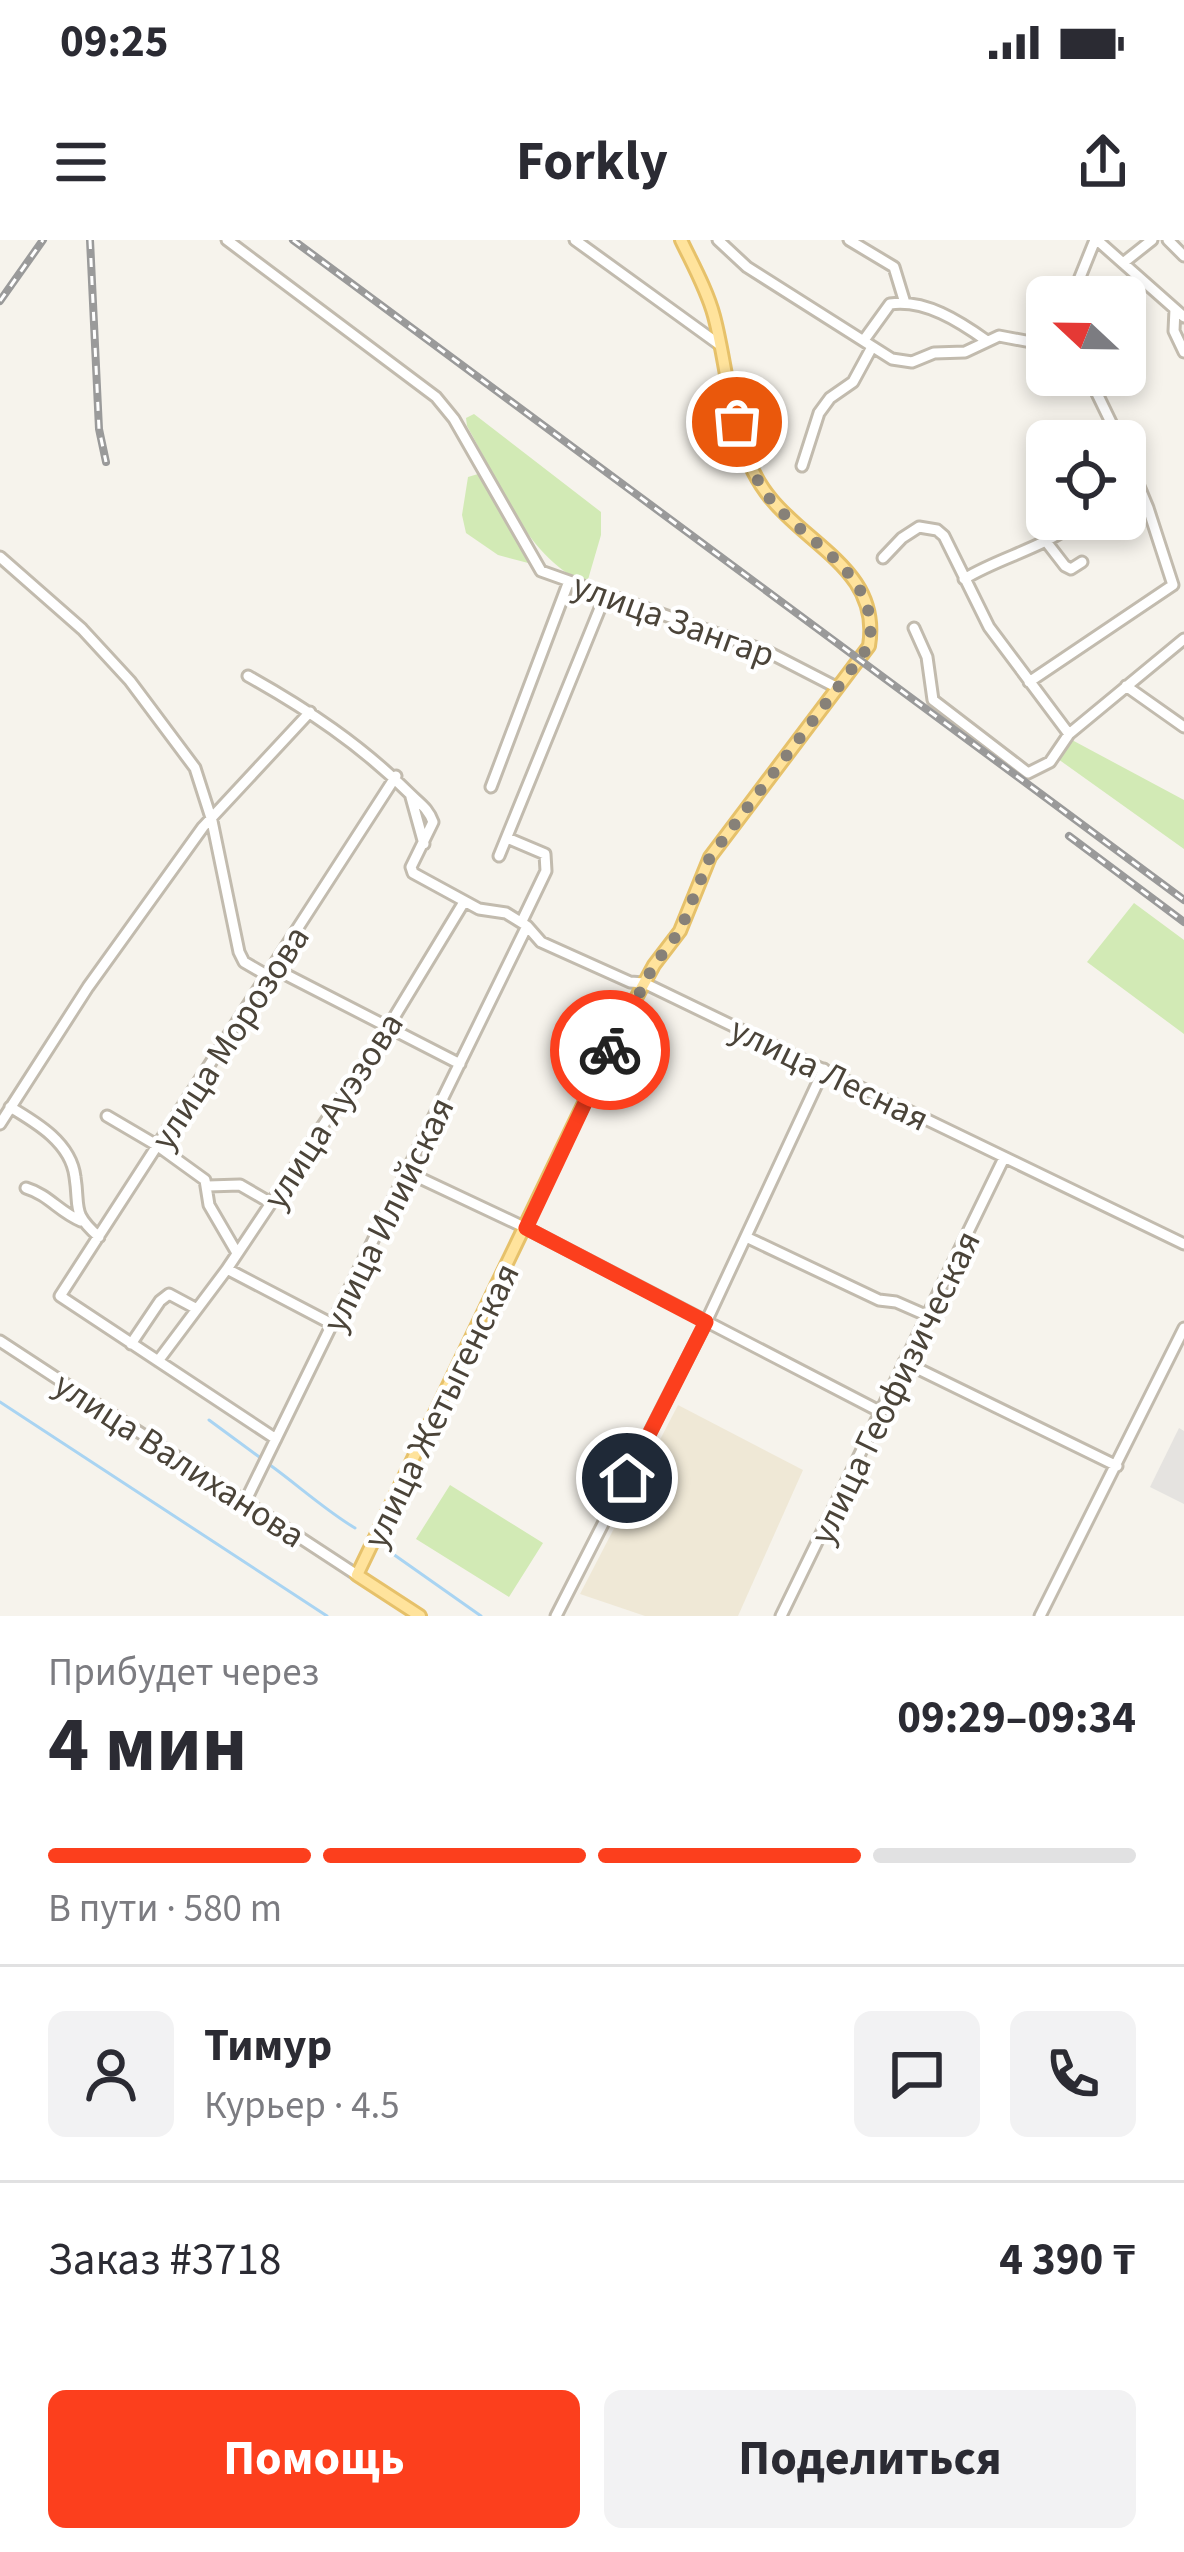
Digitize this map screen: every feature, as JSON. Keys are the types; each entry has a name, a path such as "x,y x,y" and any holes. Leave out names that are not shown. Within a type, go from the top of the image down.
{"main road":[{"name":"улица Жетыгенская","path":"358,1575 644,983 680,931 710,857 869,646 872,618 848,572 771,500 756,477 741,442 708,298 680,241"},
{"name":"улица Валиханова","path":"358,1575 420,1616"}],"street":[{"name":"улица Зангар","path":"226,240 436,397 454,419 541,571 768,652 836,687"},
{"path":"575,240 720,345"},
{"path":"718,240 747,267 892,359 912,362 934,353 964,352 999,336 1026,341"},
{"path":"849,240 894,267 905,303"},
{"path":"1081,276 1096,240 1179,313 1174,331 1184,352"},
{"path":"1123,263 1152,240"},
{"path":"1168,240 1184,256"},
{"path":"802,466 819,412 853,382 890,304 929,308 987,341"},
{"path":"1146,503 1173,585 1184,591"},
{"path":"883,559 919,527 944,536 988,627 1069,734"},
{"path":"964,579 1000,557 1053,540"},
{"path":"1048,544 1068,568 1082,562"},
{"path":"0,557 82,629 161,719 195,768 212,820 244,962 460,1064"},
{"path":"491,787 569,581"},
{"path":"1029,682 1173,585"},
{"path":"499,856 605,596"},
{"path":"914,628 927,657 933,700 1028,772 1049,762 1069,734 1184,644"},
{"path":"248,676 310,712 396,776 426,807 434,822 411,872 478,909 504,912 524,923"},
{"path":"1126,686 1184,727"},
{"path":"0,1124 109,958 203,827 310,712"},
{"name":"улица Морозова","path":"131,1344 60,1296 396,776"},
{"name":"улица Илийская","path":"245,1502 515,953 546,871 545,854 507,838"},
{"name":"улица Ауэзова","path":"158,1361 227,1269 388,1028 464,902"},
{"name":"улица Лесная","path":"524,923 541,942 631,982 644,983 1184,1244"},
{"path":"515,953 541,942"},
{"path":"556,1616 706,1322 824,1069"},
{"path":"10,1106 61,1144 74,1171 74,1202 81,1221"},
{"path":"107,1116 158,1146 208,1186 240,1185 271,1203"},
{"name":"улица Геофизическая","path":"782,1616 1004,1158"},
{"path":"407,1172 526,1228 881,1412"},
{"path":"208,1186 209,1204 237,1253"},
{"path":"26,1188 45,1194 59,1212 81,1221 99,1237"},
{"path":"746,1237 879,1300 928,1316"},
{"path":"227,1269 334,1325"},
{"path":"197,1309 169,1294 131,1344 276,1439"},
{"path":"1040,1616 1184,1328"},
{"name":"улица Валиханова","path":"0,1341 358,1575"},
{"path":"904,1362 1117,1466"}],"shaded area":[{"path":"678,1405 803,1470 738,1616 645,1616 580,1594"},
{"path":"1179,1428 1184,1431 1184,1504 1150,1487"}],"green space":[{"path":"474,414 601,512 601,535 587,583 548,557 516,516 467,426 466,418"},
{"path":"478,474 532,564 498,555 466,533 462,515 468,477"},
{"path":"1072,740 1184,800 1184,849 1058,759"},
{"path":"1134,903 1184,940 1184,1034 1087,962"},
{"path":"450,1485 543,1543 509,1597 416,1539"}],"waterway":[{"path":"0,1402 327,1616"},
{"path":"209,1420 262,1459"},
{"path":"270,1465 355,1528"},
{"path":"393,1554 481,1616"}],"railway":[{"path":"0,301 43,240"},
{"path":"90,240 99,429 106,462"},
{"path":"293,240 1184,900"},
{"path":"1069,836 1184,922"}],"way so far":[{"path":"610,1050 654,965 680,931 710,857 860,660 872,632 872,618 856,581 771,500 756,477 737,422"}],"route":[{"path":"610,1050 526,1228 706,1322 627,1478"}]}
